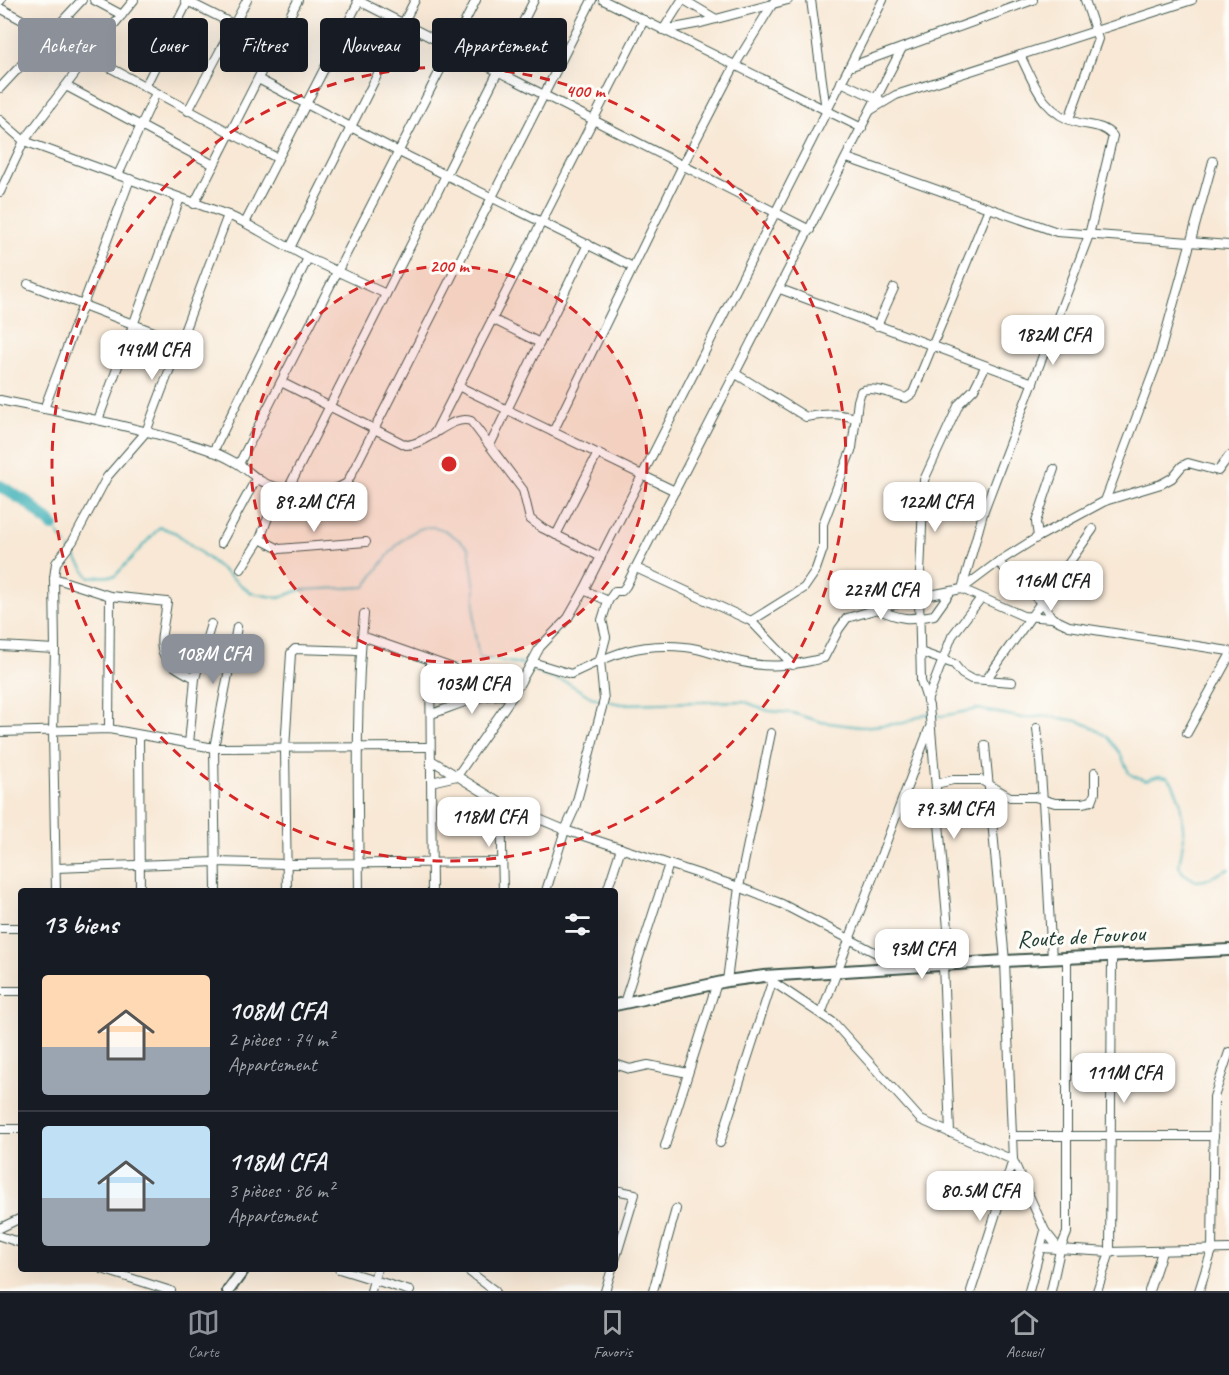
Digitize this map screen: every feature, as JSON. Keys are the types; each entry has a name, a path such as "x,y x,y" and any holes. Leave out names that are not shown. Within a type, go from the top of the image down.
{"main road":[{"name":"Route de Fourou","path":"620,1004 722,982 837,970 1229,950"},
{"path":"228,1291 242,1272"}],"street":[{"path":"65,18 82,0"},
{"path":"94,0 122,15"},
{"path":"116,22 134,0"},
{"path":"238,18 247,0"},
{"path":"288,18 297,0"},
{"path":"245,223 358,0 394,18"},
{"path":"406,18 415,0"},
{"path":"467,18 476,0"},
{"path":"525,18 534,0"},
{"path":"0,400 98,420 213,452 239,464 256,479 284,488 314,492 336,490 347,483 592,0"},
{"path":"603,0 862,128"},
{"path":"663,30 683,0 716,19"},
{"path":"663,30 788,0"},
{"path":"811,0 826,111"},
{"path":"431,782 457,776 527,675 540,647 568,618 643,475 883,0"},
{"path":"849,67 1033,0"},
{"path":"1069,119 1098,39 1085,0"},
{"path":"870,111 896,95 1192,0"},
{"path":"145,87 187,1 220,18"},
{"path":"553,432 683,165 735,65 774,2"},
{"path":"0,8 19,18"},
{"path":"434,434 644,20"},
{"path":"547,888 565,830 575,808 604,700 600,660 606,637 602,620 608,601 615,591 622,591 636,568 902,48"},
{"path":"188,111 220,51"},
{"path":"962,589 984,510 1089,235 1113,136 1105,128 1058,116 1042,101 1020,55"},
{"path":"0,88 18,69"},
{"path":"116,70 277,158"},
{"path":"0,192 24,141 76,72"},
{"path":"194,204 261,72"},
{"path":"290,248 380,72"},
{"path":"239,464 440,72"},
{"path":"241,569 260,539 284,488 329,406 498,72"},
{"path":"501,72 810,230"},
{"path":"258,79 399,152 633,267"},
{"path":"841,82 884,102"},
{"path":"66,86 214,165"},
{"path":"118,175 156,93"},
{"path":"0,120 24,141 228,215 308,258 387,294"},
{"path":"847,158 1057,232 1229,245"},
{"path":"1105,501 1158,360 1213,160"},
{"path":"44,409 130,179"},
{"path":"98,420 180,198"},
{"path":"751,621 804,588 815,572 823,549 823,524 852,448 861,392 866,388 906,398 913,393 989,208"},
{"path":"56,888 53,732 54,578 57,563 73,541 107,477 146,432 228,215"},
{"path":"490,445 588,244"},
{"path":"213,452 308,258"},
{"path":"28,284 180,342"},
{"path":"877,326 894,288"},
{"path":"780,289 1033,383"},
{"path":"492,319 540,343"},
{"path":"950,1133 947,964 936,784 930,718 921,681 919,597 924,480 959,404 974,389 985,367"},
{"path":"736,374 806,417 834,413 856,418"},
{"path":"281,382 406,445 416,445 464,418 471,421 523,490 530,519 556,535 601,557"},
{"path":"459,386 675,491"},
{"path":"556,535 598,453"},
{"path":"532,663 571,674 624,650 660,646 688,647 761,666 793,665 824,658 839,628 847,618 919,597 962,589 998,562 1038,537 1105,501 1161,484 1172,478 1182,466 1188,463 1218,471 1229,456"},
{"path":"1038,537 1036,522 1054,469"},
{"path":"221,543 256,479"},
{"path":"986,680 1093,529"},
{"path":"260,539 279,549 366,542"},
{"path":"998,562 1042,603 1052,618"},
{"path":"636,568 751,621 793,665"},
{"path":"54,578 110,596 167,602 162,654 174,668 195,678"},
{"path":"962,589 1023,616 1052,618 1069,626 1229,651"},
{"path":"584,590 608,601"},
{"path":"877,609 894,617 910,620 934,615 951,591"},
{"path":"109,729 110,596"},
{"path":"927,701 952,636 981,598"},
{"path":"359,888 358,747 360,651 364,614"},
{"path":"189,744 195,678 211,624"},
{"path":"216,888 214,748 237,627"},
{"path":"362,636 453,668"},
{"path":"0,646 55,650"},
{"path":"287,888 285,749 291,653 295,649 360,651"},
{"path":"920,652 954,664 962,674 970,679 1012,682"},
{"path":"1187,733 1229,657"},
{"path":"430,660 432,888"},
{"path":"431,714 489,696 502,694 512,697"},
{"path":"820,1014 930,718"},
{"path":"1037,728 1044,799 1045,855 1052,958"},
{"path":"0,732 109,729 214,748 430,747"},
{"path":"665,1146 688,1073 722,982 771,733"},
{"path":"138,735 140,888"},
{"path":"971,1291 1013,1160 1005,961 985,745"},
{"path":"431,760 501,804 565,830 739,887 782,904 903,967"},
{"path":"936,784 981,780 997,791 1010,796 1035,796 1055,803 1082,803 1092,801 1095,793 1095,772"},
{"path":"501,804 503,888"},
{"path":"608,888 621,849"},
{"path":"56,868 216,862 286,864 502,862"},
{"path":"620,1004 669,864"},
{"path":"0,928 18,928"},
{"path":"1097,1291 1110,1252 1113,956"},
{"path":"1051,1291 1060,1250 1067,1233 1067,958"},
{"path":"720,1143 770,978 834,1023 921,1120 1013,1160 1046,1231 1060,1250"},
{"path":"0,991 18,991"},
{"path":"1199,1291 1212,1250 1214,1097 1229,1052"},
{"path":"618,1065 630,1069 648,1065 688,1073"},
{"path":"0,1129 18,1129"},
{"path":"1013,1136 1214,1136"},
{"path":"618,1191 635,1194 618,1250"},
{"path":"653,1291 676,1209"},
{"path":"0,1228 18,1219"},
{"path":"1029,1291 1046,1231"},
{"path":"0,1236 18,1242"},
{"path":"1041,1248 1110,1252 1229,1249"},
{"path":"1149,1291 1162,1252"},
{"path":"111,1272 171,1291"},
{"path":"349,1272 410,1291"},
{"path":"370,1291 376,1272"},
{"path":"470,1272 495,1291"},
{"path":"606,1291 611,1272"},
{"path":"140,1291 143,1282"}],"waterway":[{"path":"0,486 28,503 53,526"},
{"path":"53,526 66,545"},
{"path":"70,549 89,577 115,576 160,527 176,533 251,593 279,598 300,590 365,587 387,557 405,538 426,527 442,529 469,548 475,588 474,629 479,658 523,664 544,676 568,683 591,697 602,700"},
{"path":"607,701 621,704 743,701 769,711 793,713 821,722 861,727 904,723 925,714 942,716 978,709 1023,718 1046,716 1078,721 1108,737 1133,776 1146,780 1159,776 1167,777 1172,782 1180,800 1184,837 1179,866 1183,873 1196,881 1205,880 1229,869"}]}
